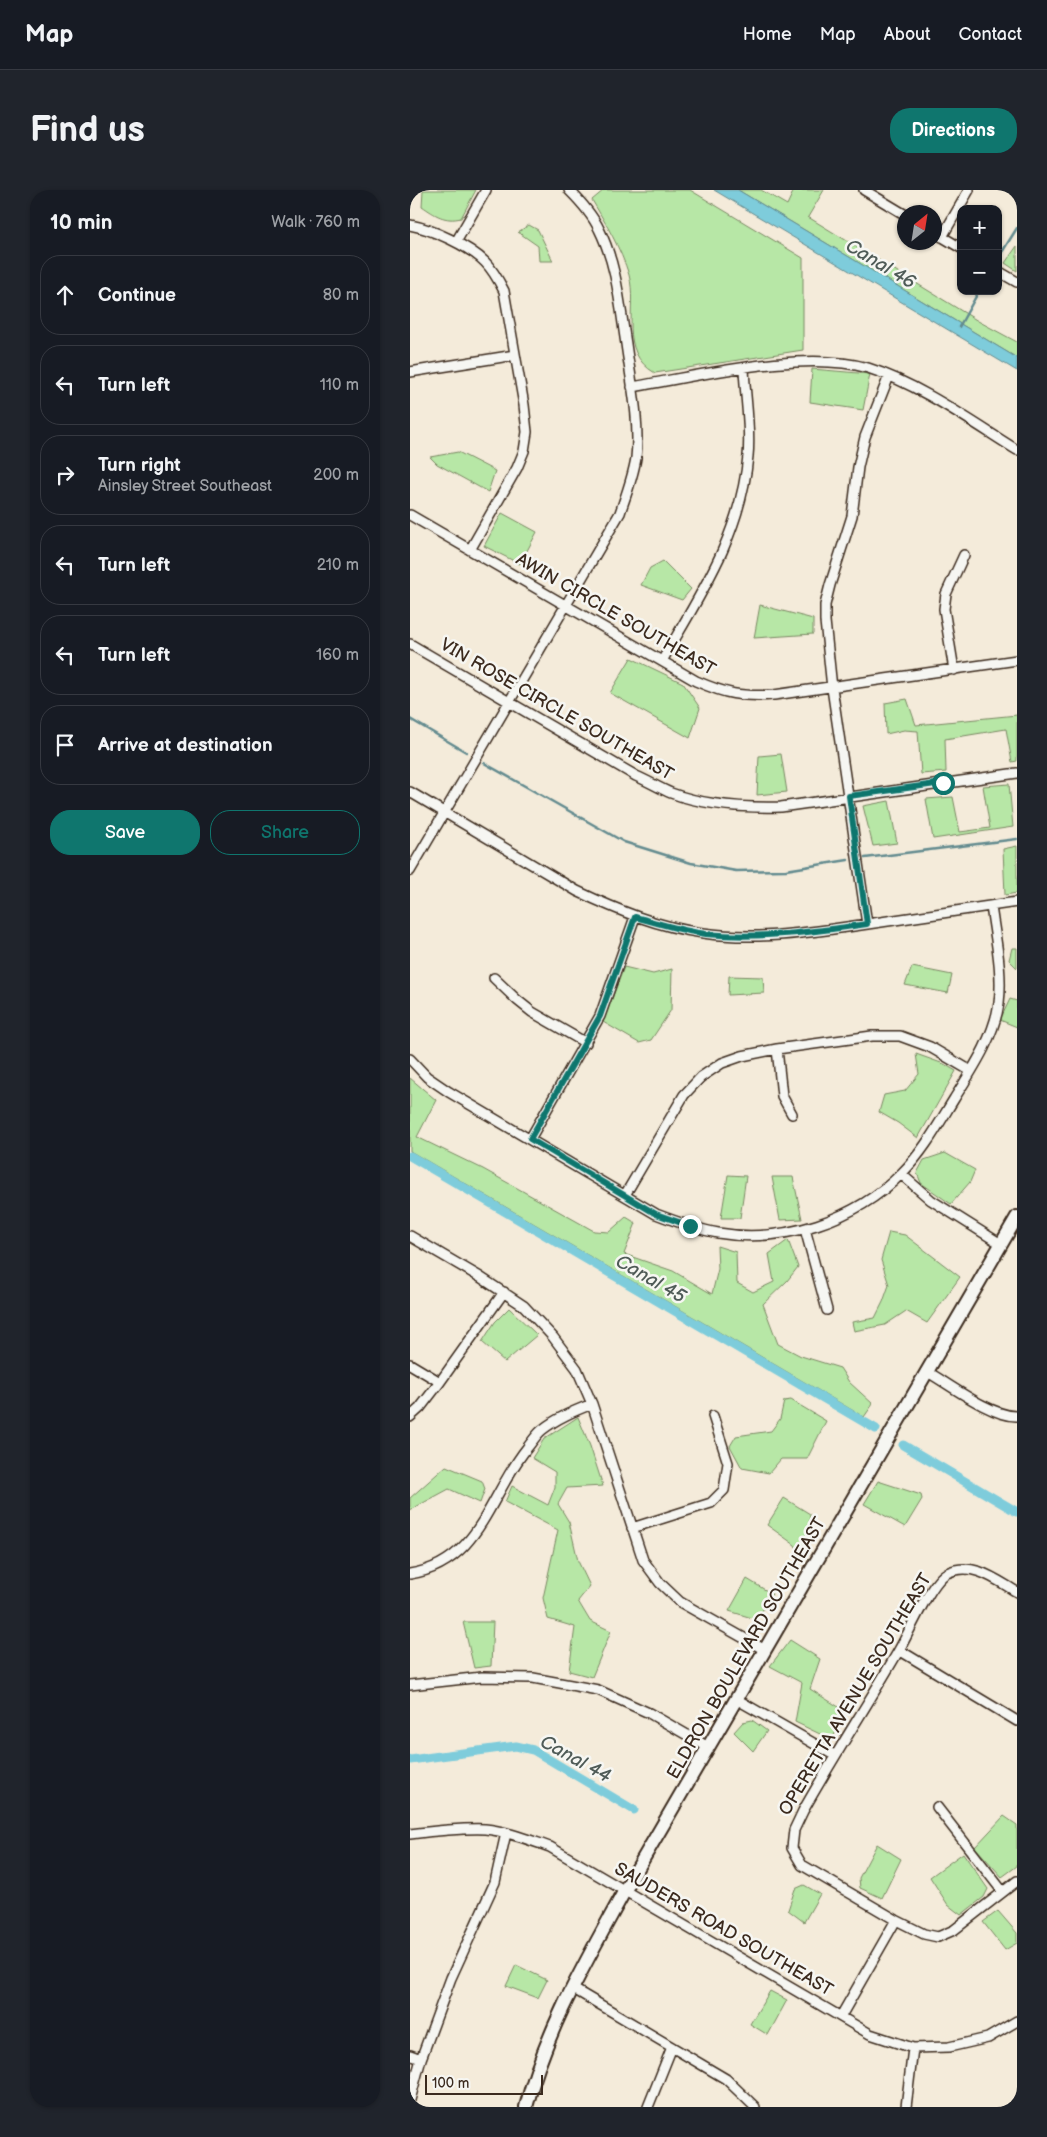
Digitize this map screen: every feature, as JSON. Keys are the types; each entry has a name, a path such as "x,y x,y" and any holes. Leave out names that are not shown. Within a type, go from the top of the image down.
{"street":[{"path":"456,242 486,190"},
{"path":"410,871 620,512 629,488 636,458 637,429 615,279 608,251 599,228 583,205 569,190"},
{"path":"864,190 897,210"},
{"path":"942,229 969,190"},
{"path":"410,225 426,228 456,242 485,262 497,277 504,291 526,423 524,451 517,468 470,550"},
{"path":"942,237 957,246"},
{"path":"1002,273 1017,282"},
{"path":"410,372 515,355"},
{"path":"632,386 801,361 836,362 867,368 915,388 1017,450"},
{"path":"662,661 716,568 728,540 743,492 748,454 744,368"},
{"path":"867,924 832,688 825,605 852,516 858,466 866,437 889,376"},
{"name":"AWIN CIRCLE SOUTHEAST","path":"410,515 696,681 722,692 744,697 774,695 1017,660"},
{"path":"954,670 944,609 946,594 964,555"},
{"name":"VIN ROSE CIRCLE SOUTHEAST","path":"410,644 636,776 680,796 708,803 747,808 781,807 1017,773"},
{"path":"410,792 577,891 635,917 704,934 753,937 794,934 1017,902"},
{"path":"410,1059 427,1077 449,1092 656,1214 690,1226 719,1233 747,1235 805,1229 854,1208 901,1174 923,1149 971,1071 992,1029 998,1004 999,970 991,906"},
{"path":"530,1139 600,1016 635,917"},
{"path":"494,978 532,1012 586,1043"},
{"path":"625,1195 684,1096 701,1077 722,1063 742,1056 777,1049 872,1036 900,1036 930,1047 971,1071"},
{"path":"777,1049 782,1096 792,1114"},
{"path":"901,1174 931,1200 1001,1244"},
{"name":"ELDRON BOULEVARD SOUTHEAST","path":"526,2107 550,2034 572,1988 625,1890 1017,1217"},
{"path":"805,1229 827,1310"},
{"path":"410,1236 524,1306 553,1337 577,1369 592,1404 644,1560 660,1583 680,1602 765,1650"},
{"path":"410,1417 420,1408 440,1382 504,1292"},
{"path":"410,1364 440,1382"},
{"path":"926,1371 994,1411 1007,1416 1017,1416"},
{"path":"410,1574 448,1562 480,1528 520,1457 541,1431 568,1413 592,1404"},
{"path":"632,1528 711,1503 724,1490 728,1462 713,1416"},
{"name":"OPERETTA AVENUE SOUTHEAST","path":"896,1920 802,1865 792,1848 794,1830 802,1811 834,1755 899,1650 935,1584 946,1574 961,1569 981,1570 1017,1592"},
{"path":"899,1650 1017,1720"},
{"path":"410,1685 482,1677 533,1678 598,1690 649,1713 708,1747"},
{"path":"736,1699 834,1755"},
{"path":"937,1808 1003,1892"},
{"name":"SAUDERS ROAD SOUTHEAST","path":"410,1834 447,1830 485,1829 550,1846 870,2034 913,2048 949,2047 988,2038 1017,2021"},
{"path":"410,2100 421,2058 451,1978 495,1882 506,1833"},
{"path":"841,2016 896,1920 924,1934 938,1937 954,1930 1017,1881"},
{"path":"572,1988 726,2078 755,2107"},
{"path":"648,2107 672,2047"},
{"path":"906,2107 913,2048"},
{"path":"410,2055 421,2058"}],"green space":[{"path":"423,190 476,190 461,218 450,219 436,215 422,206"},
{"path":"604,190 690,190 803,258 803,350 655,373 643,364 636,353 632,341 631,288 626,265 608,227 592,200"},
{"path":"738,190 761,190 787,205 794,190 824,190 808,217 978,321 1017,342 1017,358"},
{"path":"529,225 538,230 553,261 539,261 538,246 518,232"},
{"path":"1017,246 1017,271 1005,263"},
{"path":"812,369 870,374 863,410 810,402"},
{"path":"458,452 495,471 488,492 437,464 430,457"},
{"path":"502,513 537,532 520,564 484,546"},
{"path":"663,561 691,589 682,600 641,585 650,568"},
{"path":"760,605 813,619 813,634 754,638"},
{"path":"631,658 683,683 700,708 690,738 610,693"},
{"path":"907,699 916,725 1017,715 1017,761 1012,762 1006,729 945,739 946,772 921,774 918,731 904,730 886,734 885,703"},
{"path":"781,754 787,792 757,795 759,756"},
{"path":"1009,784 1013,827 933,839 926,799 953,797 960,832 990,828 983,786"},
{"path":"889,801 897,843 873,846 863,806"},
{"path":"1017,846 1017,893 1005,895 1003,849"},
{"path":"1012,948 1017,948 1017,968 1009,960"},
{"path":"624,967 653,974 672,969 671,1010 651,1040 639,1043 603,1022"},
{"path":"912,967 952,975 948,993 905,985"},
{"path":"729,976 763,977 764,993 728,995"},
{"path":"1010,999 1017,1001 1017,1027 1000,1020"},
{"path":"916,1054 944,1064 956,1071 918,1138 879,1112 884,1095 905,1091 919,1074"},
{"path":"410,1078 436,1100 417,1137 483,1169 594,1231 609,1232 626,1217 636,1223 624,1254 673,1271 712,1294 718,1269 717,1246 736,1252 737,1283 753,1292 774,1282 769,1254 788,1240 798,1267 787,1281 763,1304 778,1344 801,1356 840,1368 849,1382 873,1404 864,1417 410,1151"},
{"path":"945,1153 975,1170 970,1182 951,1204 921,1183 917,1173 924,1160"},
{"path":"728,1175 746,1176 740,1218 721,1218"},
{"path":"772,1177 793,1177 802,1219 780,1220"},
{"path":"889,1232 905,1235 960,1277 927,1323 906,1311 885,1325 854,1331 852,1322 875,1318 883,1302 889,1285 881,1260"},
{"path":"509,1308 537,1335 505,1362 482,1342 495,1322"},
{"path":"791,1400 826,1421 807,1459 781,1459 769,1473 742,1468 730,1446 736,1436 771,1431 780,1419 784,1401"},
{"path":"578,1417 603,1486 567,1488 558,1504 569,1522 578,1561 590,1586 578,1601 590,1621 611,1631 592,1677 569,1671 575,1627 548,1619 543,1598 558,1530 505,1502 512,1486 548,1505 555,1487 555,1472 532,1458 544,1439"},
{"path":"446,1466 482,1481 485,1489 480,1503 449,1489 410,1510 410,1498"},
{"path":"878,1481 921,1495 922,1499 905,1527 864,1504"},
{"path":"784,1498 810,1514 806,1548 798,1550 795,1545 767,1525"},
{"path":"747,1579 772,1594 759,1616 752,1618 729,1611"},
{"path":"463,1622 493,1622 491,1666 474,1668"},
{"path":"790,1640 820,1659 810,1689 842,1709 844,1718 833,1737 822,1735 795,1722 802,1683 770,1666"},
{"path":"752,1720 767,1731 753,1751 734,1732 743,1722"},
{"path":"1004,1816 1017,1825 1017,1866 1002,1877 975,1847"},
{"path":"877,1844 901,1859 882,1898 860,1888 859,1878"},
{"path":"963,1853 988,1889 984,1897 961,1915 948,1905 930,1877"},
{"path":"804,1885 820,1894 804,1922 788,1910 795,1889"},
{"path":"998,1911 1017,1933 1017,1943 1005,1950 983,1922"},
{"path":"516,1965 547,1980 538,1998 506,1986"},
{"path":"770,1991 787,2000 768,2035 750,2024"}],"water":[{"path":"714,190 738,190 1017,358 1017,371"}],"waterway":[{"path":"1002,252 1017,228"},
{"path":"959,327 977,295"},
{"path":"410,719 466,752"},
{"path":"484,763 624,842 691,863 736,871 786,870 848,860"},
{"path":"865,858 1017,839"},
{"name":"Canal 45","path":"410,1156 876,1429"},
{"name":"Canal 45","path":"903,1445 1017,1512"},
{"name":"Canal 44","path":"410,1760 516,1746 533,1750 634,1810"}],"route":[{"path":"690,1226 656,1214 530,1139 600,1016 635,917 704,934 753,937 794,934 867,924 849,796 943,783"}],"water label":[{"name":"Canal 46","path":"881,263"}]}
